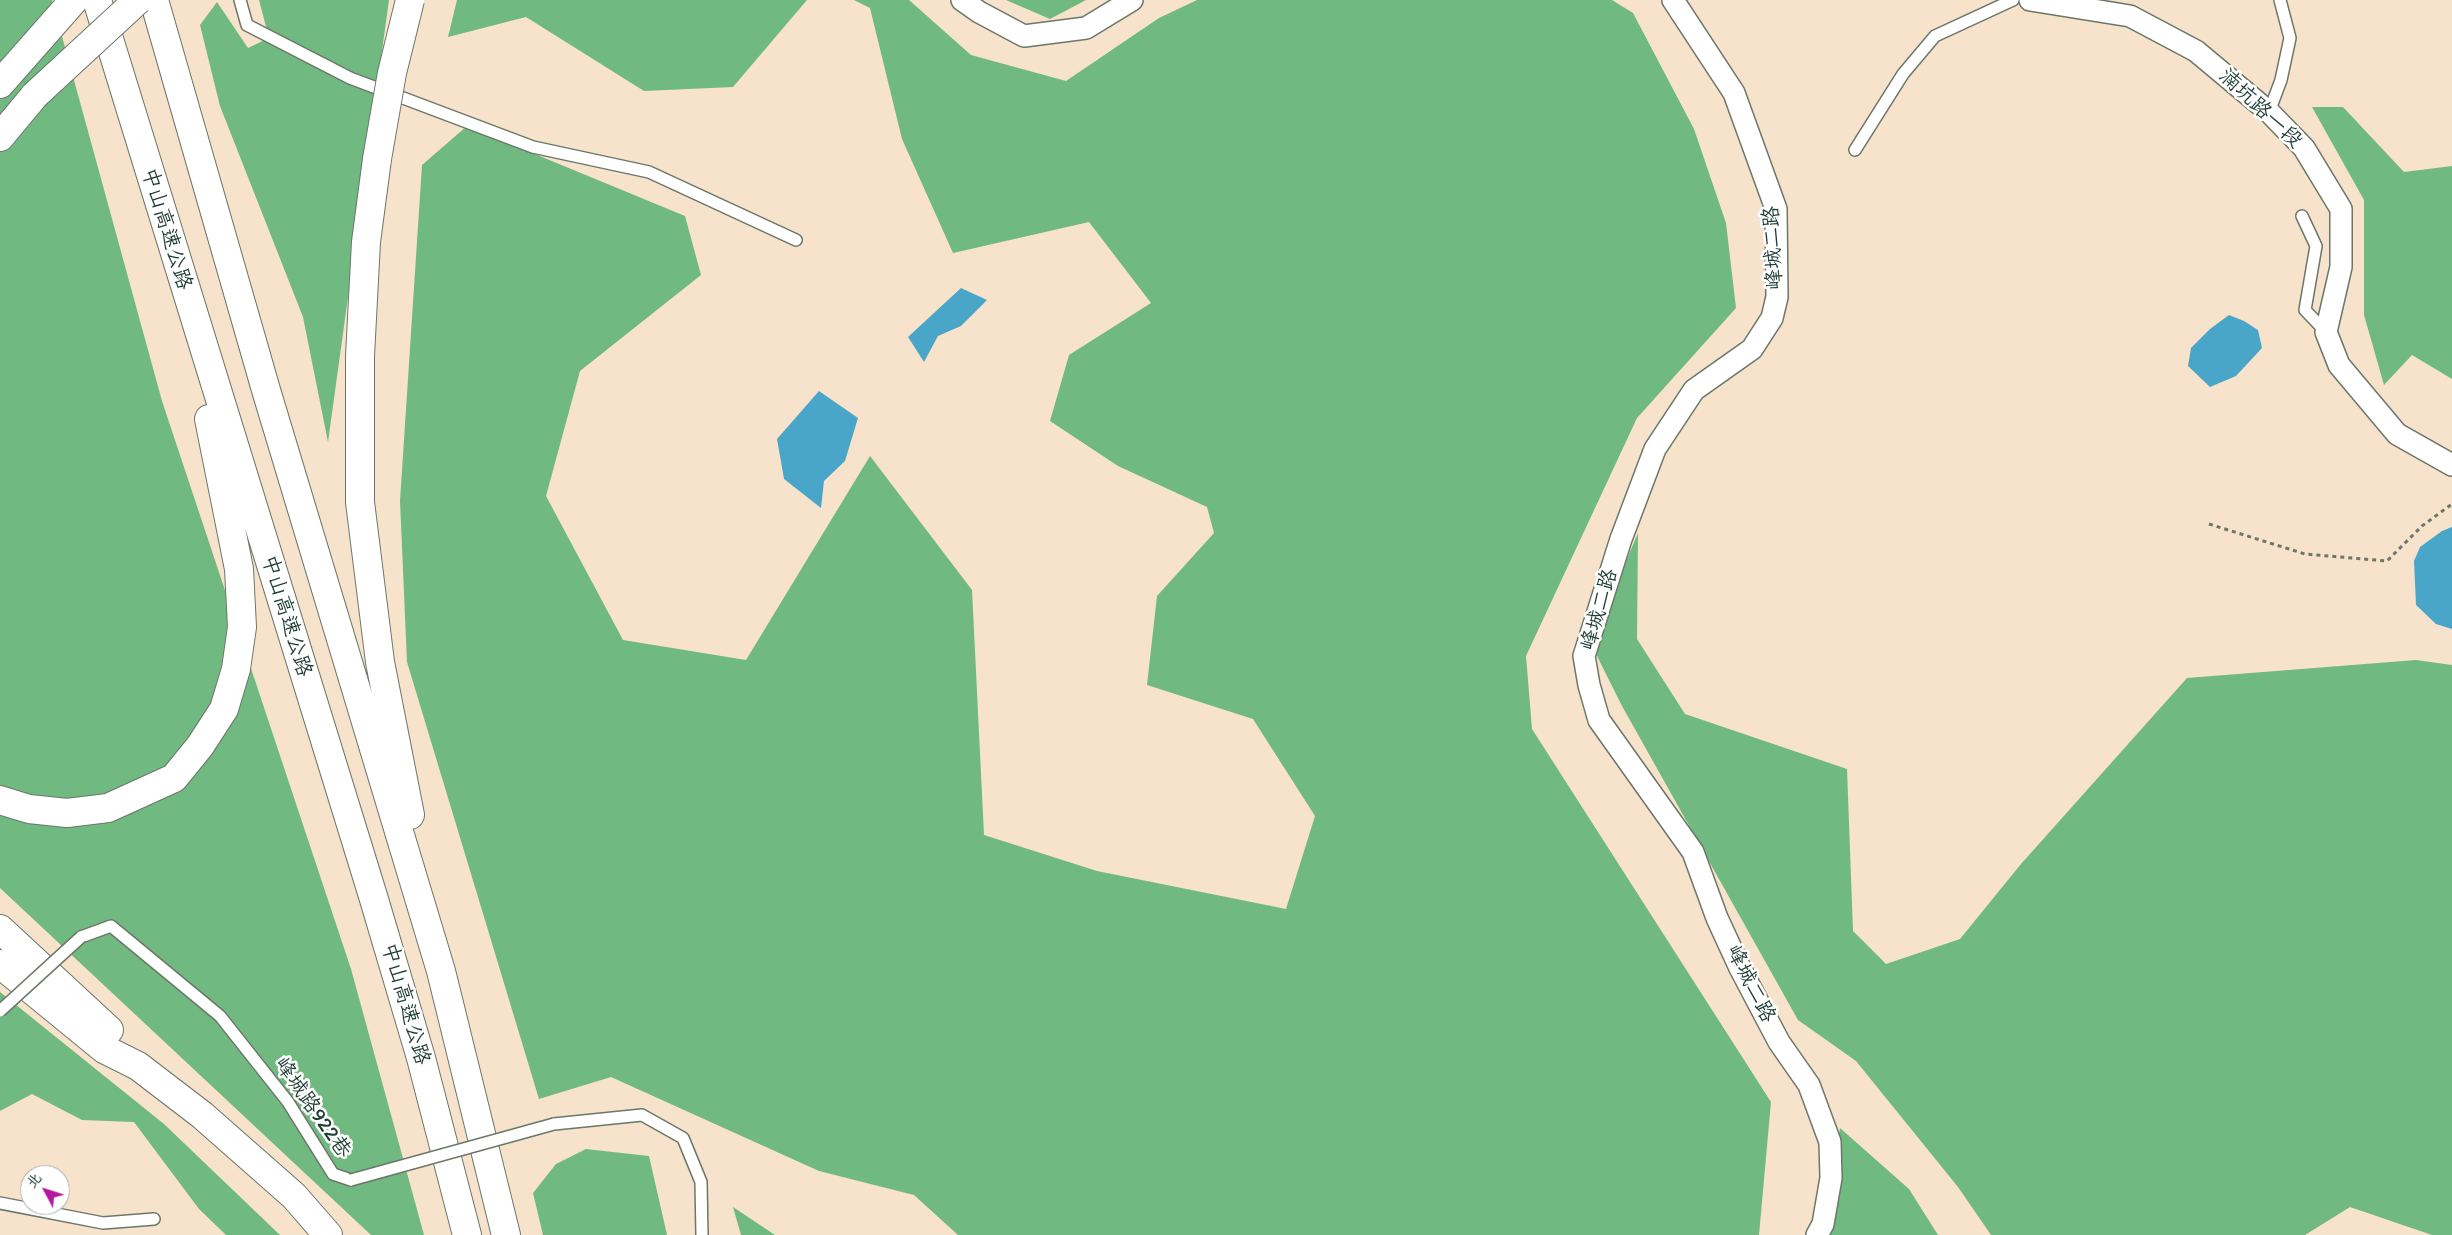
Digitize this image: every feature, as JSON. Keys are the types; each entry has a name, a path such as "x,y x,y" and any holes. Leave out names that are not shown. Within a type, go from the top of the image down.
{"highway":[{"path":"0,84 74,0"},
{"name":"中山高速公路","path":"97,0 188,300 374,896 420,1058 467,1235"},
{"path":"0,137 35,94 138,0"},
{"name":"中山高速公路","path":"154,0 269,400 441,971 506,1235"},
{"path":"410,0 392,73 377,158 366,242 360,356 360,502 380,662 441,971"},
{"path":"0,800 29,809 67,813 108,808 174,778 200,746 224,710 236,669 242,627 239,569 197,366 188,300"},
{"path":"0,929 116,1036 138,1066"},
{"path":"0,964 104,1049 138,1066 202,1115 294,1196 328,1235"}],"street":[{"path":"962,0 979,12 1024,36 1086,28 1132,0"},
{"name":"峰城二路","path":"1673,0 1734,93 1776,208 1777,297 1772,318 1752,349 1694,390 1655,449 1621,539 1584,656 1589,685 1599,720 1693,852 1717,918 1740,968 1779,1042 1809,1085 1830,1142 1831,1178 1822,1224 1817,1235"},
{"name":"湳坑路一段","path":"2030,0 2130,16 2196,51 2269,112 2304,148 2341,209 2342,267 2326,332"},
{"path":"2326,332 2339,366 2397,434 2452,465"}],"lane":[{"path":"240,0 247,25 350,78 533,147 649,172 796,240"},
{"path":"1855,150 1903,74 1935,36 2013,0"},
{"path":"2269,112 2282,80 2290,38 2280,0"},
{"path":"2302,216 2316,246 2305,310 2326,332"},
{"name":"峰城路922巷","path":"0,1011 80,937 111,926 220,1016 288,1102 333,1174 351,1180 554,1124 642,1114 683,1138 701,1182 702,1235"},
{"path":"0,1203 103,1223 154,1220"}],"path":[{"path":"2209,524 2305,554 2387,561 2422,526 2452,504"}],"green space":[{"path":"0,0 52,0 162,401 351,969 424,1235 371,1235 0,888"},
{"path":"259,0 389,0 328,442 303,317 220,106 200,25 217,2 248,48 269,38"},
{"path":"457,0 807,0 733,87 644,91 526,17 448,37"},
{"path":"854,0 909,0 971,55 1066,81 1159,18 1197,0 1612,0 1633,13 1694,129 1726,223 1736,308 1637,418 1526,656 1532,729 1771,1102 1759,1235 958,1235 914,1195 819,1171 611,1077 539,1099 407,662 400,501 422,165 467,126 685,216 701,275 580,371 546,496 623,640 746,660 870,456 972,590 984,835 1097,871 1286,909 1315,816 1253,719 1147,685 1157,596 1214,533 1207,507 1118,466 1050,421 1069,355 1151,303 1089,222 953,253 902,139 870,8"},
{"path":"1006,0 1086,0 1050,19"},
{"path":"2312,107 2343,107 2404,172 2452,166 2452,379 2412,355 2384,385 2364,315 2364,200"},
{"path":"1638,533 1637,639 1685,714 1847,769 1853,931 1886,964 1960,939 2021,864 2187,678 2416,660 2452,665 2452,1235 2432,1235 2350,1207 2305,1235 1991,1235 1958,1187 1856,1061 1798,1020 1622,706 1591,644"},
{"path":"0,992 164,1124 280,1235 226,1235 199,1209 134,1122 82,1120 32,1094 0,1111"},
{"path":"1840,1128 1909,1189 1938,1235 1823,1235"},
{"path":"586,1149 649,1156 667,1235 543,1235 533,1193 556,1164"},
{"path":"733,1207 775,1235 741,1235"}],"water":[{"path":"961,288 987,300 961,326 938,336 924,362 908,337"},
{"path":"2229,315 2244,321 2258,330 2262,348 2236,376 2210,387 2188,366 2191,348 2210,329"},
{"path":"819,391 858,418 845,461 824,481 821,508 784,479 777,439"},
{"path":"2452,527 2452,629 2436,624 2416,605 2414,561 2420,547 2442,531"}]}
